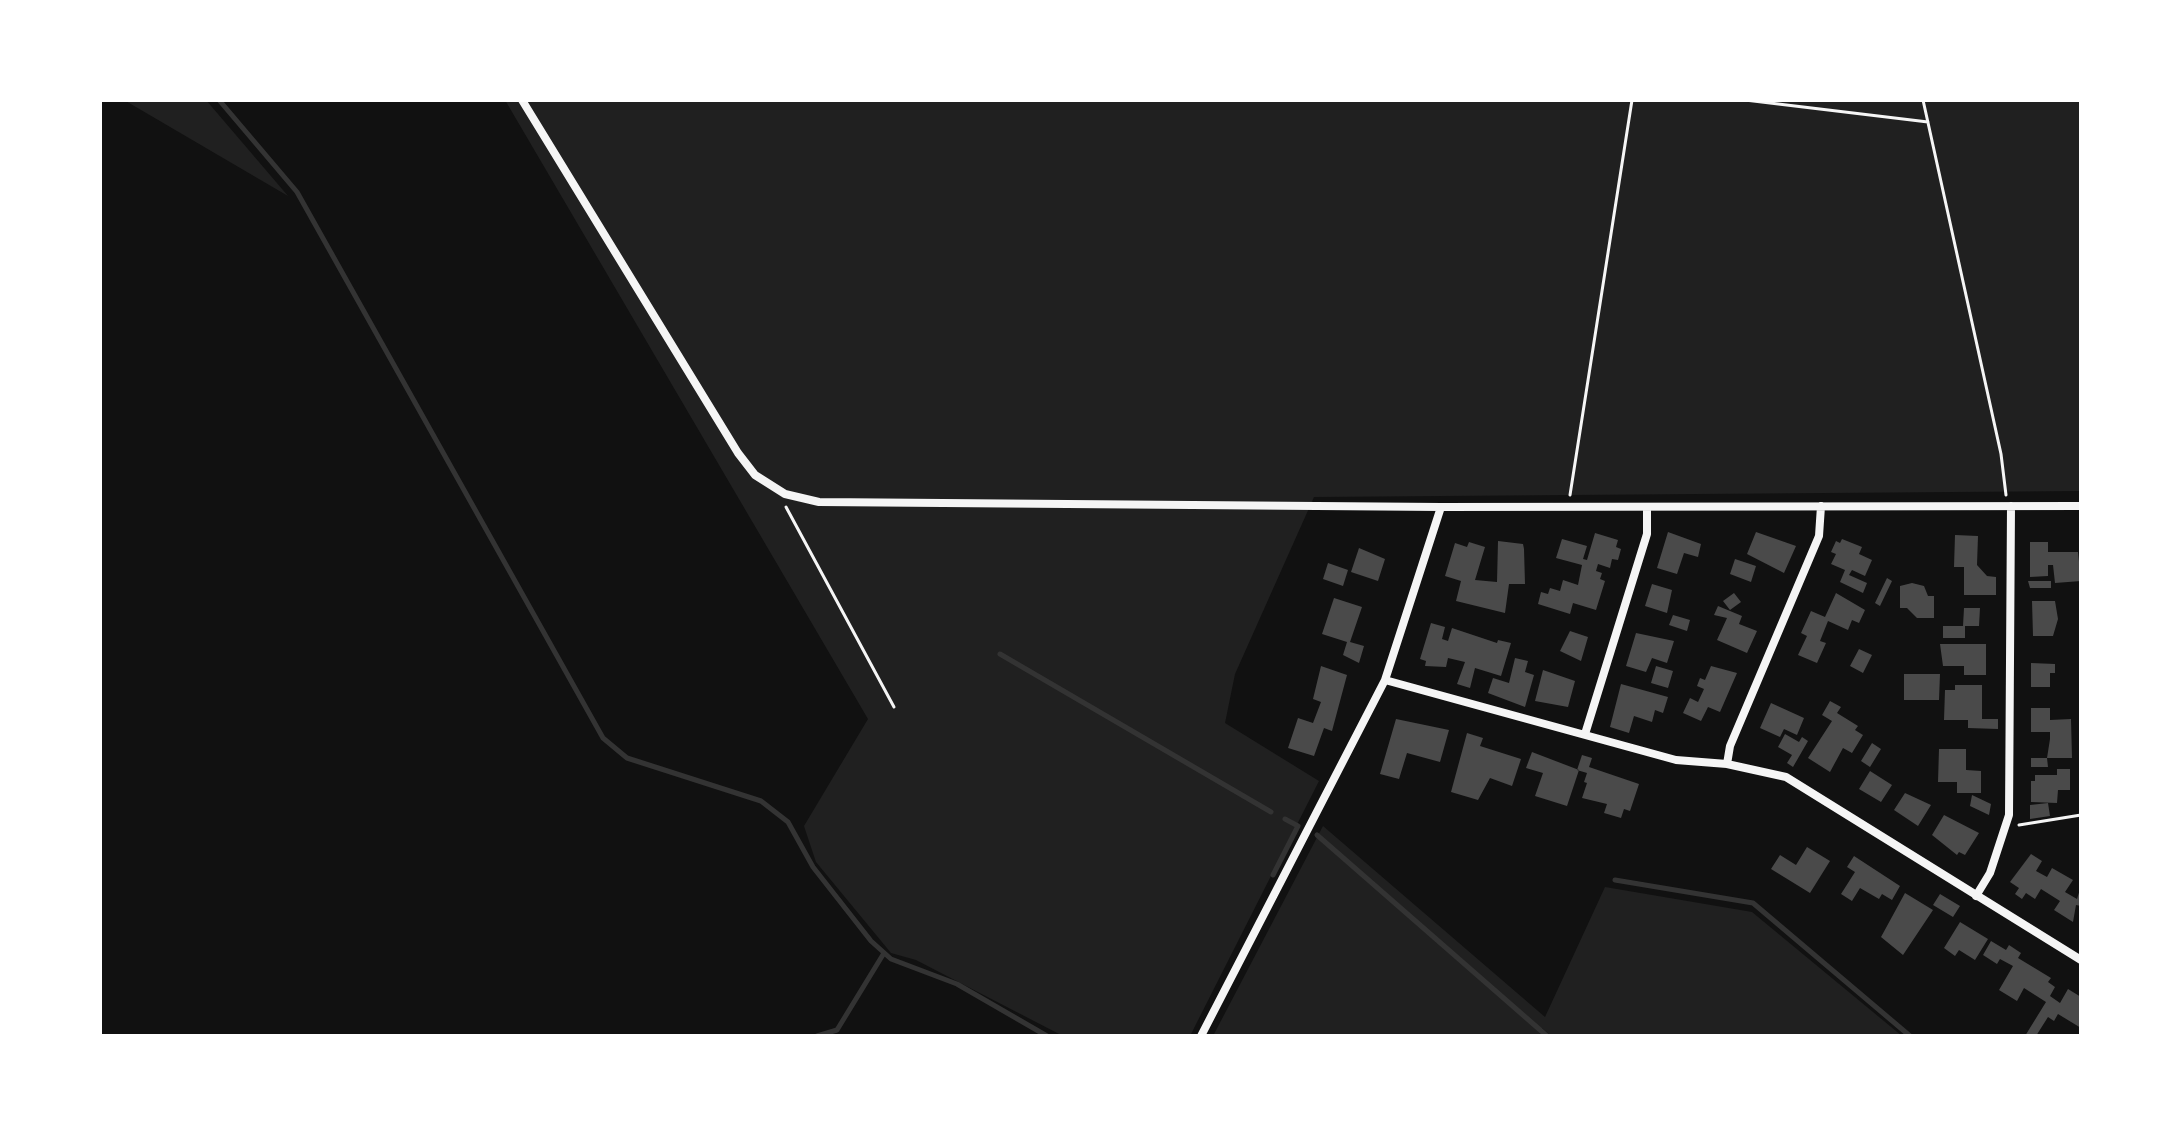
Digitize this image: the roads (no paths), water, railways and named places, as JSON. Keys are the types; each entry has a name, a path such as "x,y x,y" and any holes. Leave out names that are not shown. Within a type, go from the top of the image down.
{"street":[{"path":"522,100 738,453 755,475 785,494 819,502 1441,507 2081,506"},
{"path":"1727,764 1730,746 1819,536 1821,506"},
{"path":"1976,896 1990,873 2008,826 2011,506"},
{"path":"1201,1036 1385,680 1441,507"},
{"path":"1585,734 1647,534 1647,507"},
{"path":"1385,680 1676,760 1727,764 1786,777 2081,960"}],"waterway":[{"path":"219,100 297,192 603,738 627,758 761,801 788,822 813,867 871,941 891,959 957,984 1047,1036"},
{"path":"1000,654 1271,812"},
{"path":"1285,819 1298,826"},
{"path":"1273,875 1298,826"},
{"path":"1317,835 1547,1036"},
{"path":"1615,880 1753,903 1910,1036"},
{"path":"817,1036 837,1030 884,953"}]}
